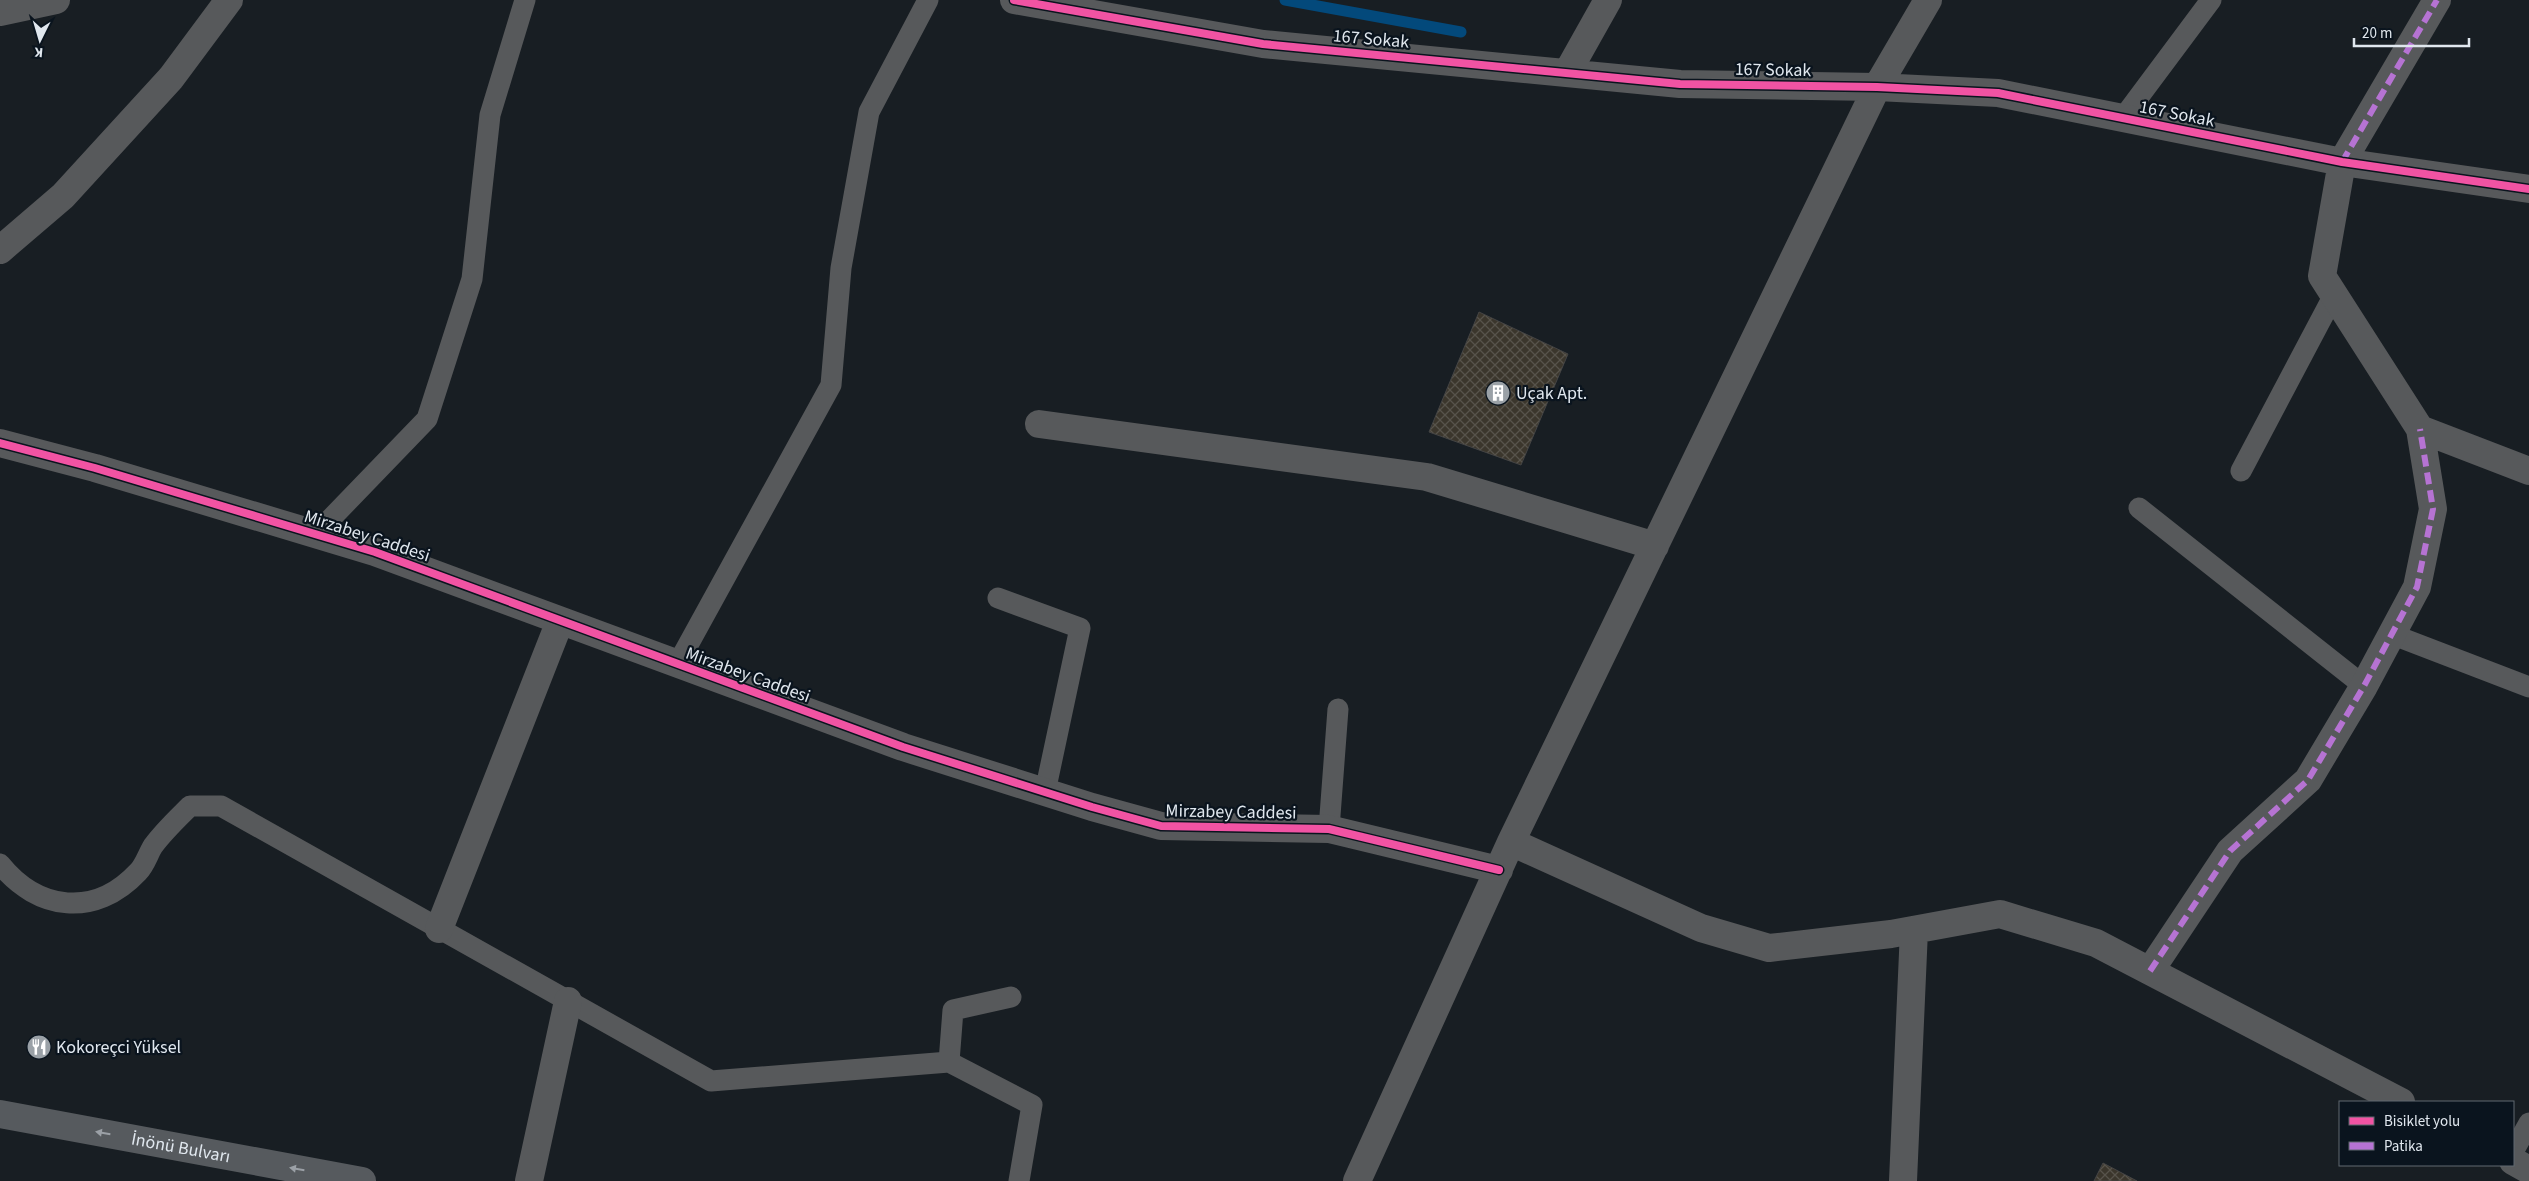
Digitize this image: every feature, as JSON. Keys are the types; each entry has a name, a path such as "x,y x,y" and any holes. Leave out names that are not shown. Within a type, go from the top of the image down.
{"main road":[{"name":"İnönü Bulvarı","path":"0,1114 362,1181"}],"street":[{"path":"0,12 56,0"},
{"path":"0,250 63,196 172,78 229,0"},
{"name":"167 Sokak","path":"1014,0 1262,44 1680,84 1878,86 1998,93 2342,162 2529,189"},
{"path":"1567,73 1608,0"},
{"path":"1357,1181 1511,842 1878,86 1928,0"},
{"path":"2150,971 2230,851 2308,780 2364,686 2417,587 2433,510 2420,429 2322,276 2342,162 2437,0"},
{"path":"1039,424 1427,477 1655,546"},
{"path":"2420,429 2529,471"},
{"name":"Mirzabey Caddesi","path":"0,443 95,468 375,552 903,747 1161,826 1329,829 1499,870"},
{"path":"439,929 560,621"},
{"path":"1511,842 1702,928 1770,948 1914,930 2000,914 2096,943 2399,1101"},
{"path":"1902,1181 1914,930"},
{"path":"528,1181 568,1001"},
{"path":"2514,1162 2529,1170"}],"lane":[{"path":"316,534 427,419 472,279 490,115 525,0"},
{"path":"677,665 831,385 841,268 869,112 928,0"},
{"path":"2122,118 2211,0"},
{"path":"2241,472 2334,295"},
{"path":"2139,508 2364,686"},
{"path":"998,598 1080,628 1045,792"},
{"path":"2391,634 2529,687"},
{"path":"1329,829 1338,709"},
{"path":"0,864 18,885 42,898 69,904 96,900 120,889 140,870 153,846 190,806 221,806 711,1081 949,1062 1032,1105 1019,1181"},
{"path":"949,1062 953,1010 1012,997"},
{"path":"2514,1150 2529,1123"}],"building":[{"name":"Uçak Apt.","path":"1479,312 1568,354 1521,465 1429,432"},
{"path":"2103,1163 2137,1181 2094,1181"}],"waterway":[{"path":"1285,0 1461,32"}],"marked path":[{"path":"2342,162 2437,0"},
{"path":"2150,971 2230,851 2308,780 2364,686 2417,587 2433,509 2420,429"}],"cycle path":[{"path":"1014,0 1263,44 1680,84 1877,87 1998,93 2342,162 2529,189"},
{"path":"0,443 95,468 375,552 903,747 1092,807 1161,826 1329,829 1499,870"}],"place":[{"name":"Uçak Apt.","path":"1498,393"},
{"name":"Kokoreçci Yüksel","path":"39,1047"}]}
